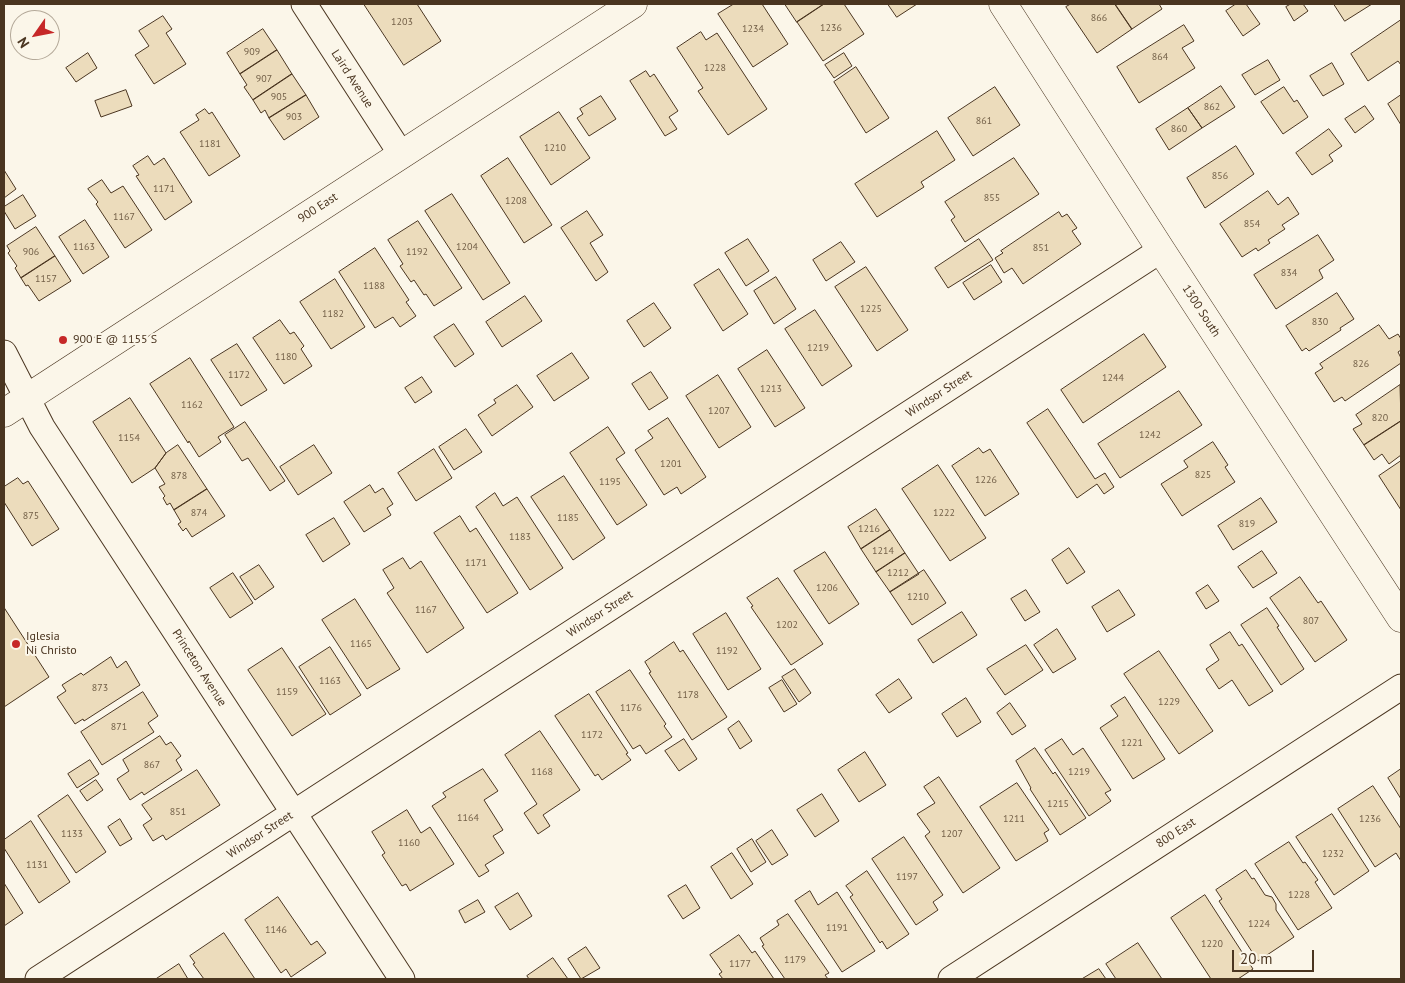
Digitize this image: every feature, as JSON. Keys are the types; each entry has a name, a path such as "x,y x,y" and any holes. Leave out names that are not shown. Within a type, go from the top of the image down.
{"street":[{"name":"Laird Avenue","path":"304,4 401,154"},
{"name":"900 East","path":"4,413 633,4"},
{"name":"1300 South","path":"1003,4 1401,618"},
{"name":"Windsor Street","path":"38,979 1161,250"},
{"name":"Princeton Avenue","path":"4,353 42,427 402,979"},
{"name":"800 East","path":"951,979 1401,687"}],"building":[{"path":"364,4 417,4 441,41 404,65"},
{"path":"734,4 762,4 788,44 753,67 718,14"},
{"path":"785,4 824,4 797,22"},
{"path":"824,4 844,4 864,34 823,61 797,22"},
{"path":"888,4 917,4 897,17"},
{"path":"1071,4 1115,4 1132,29 1097,53 1066,7"},
{"path":"1115,4 1159,4 1162,9 1132,29"},
{"path":"1236,4 1246,4 1260,24 1243,36 1226,11"},
{"path":"1291,4 1303,4 1308,11 1294,21 1286,7"},
{"path":"1334,4 1372,4 1345,21"},
{"path":"163,16 172,29 166,33 186,64 154,84 135,55 149,46 139,31"},
{"path":"1401,20 1401,65 1398,61 1368,81 1351,54"},
{"path":"1184,25 1194,41 1182,48 1195,68 1139,103 1117,67"},
{"path":"263,29 277,50 240,74 227,53"},
{"path":"701,32 706,40 717,33 767,109 728,135 698,91 703,88 677,48"},
{"path":"277,50 292,74 253,100 244,87 247,85 240,74"},
{"path":"88,53 97,68 76,82 66,68"},
{"path":"844,53 852,66 834,78 825,65"},
{"path":"1268,60 1280,80 1255,95 1242,75"},
{"path":"1332,63 1344,84 1323,96 1310,76"},
{"path":"856,67 889,118 866,133 834,82"},
{"path":"646,71 650,77 654,74 678,111 669,117 677,129 665,136 630,81"},
{"path":"292,74 306,95 269,118 265,110 261,113 253,100"},
{"path":"1221,86 1235,107 1202,128 1188,108"},
{"path":"995,87 1020,125 973,156 948,118"},
{"path":"1284,87 1294,102 1297,100 1308,117 1283,134 1261,102"},
{"path":"126,90 132,106 101,117 95,101"},
{"path":"306,95 319,117 284,140 269,118"},
{"path":"1401,95 1401,125 1388,104"},
{"path":"601,96 616,119 589,136 577,118 583,114 580,109"},
{"path":"1365,106 1374,119 1355,133 1345,119"},
{"path":"1188,108 1202,128 1169,150 1156,129"},
{"path":"205,109 209,114 212,112 240,156 209,176 180,132 199,120 196,115"},
{"path":"559,112 590,158 551,185 520,137"},
{"path":"1329,129 1342,146 1329,155 1333,161 1312,175 1296,153"},
{"path":"937,131 955,160 921,182 924,187 877,217 855,184"},
{"path":"1236,146 1254,174 1205,208 1187,178"},
{"path":"148,156 154,165 164,158 192,202 165,220 136,176 139,175 133,166"},
{"path":"508,158 552,225 524,243 481,176"},
{"path":"1014,158 1039,194 965,242 951,220 955,217 945,202"},
{"path":"4,170 16,189 4,198"},
{"path":"102,180 111,193 123,186 152,230 125,248 96,204 98,202 88,189"},
{"path":"1268,191 1278,205 1288,197 1299,214 1282,225 1285,229 1268,240 1270,243 1258,251 1256,248 1242,257 1220,224"},
{"path":"452,194 510,283 483,300 425,211"},
{"path":"23,195 36,216 15,229 4,211 4,207"},
{"path":"587,211 603,235 590,243 608,272 596,281 561,228"},
{"path":"1059,212 1062,217 1067,214 1077,228 1072,231 1081,244 1023,284 1012,268 1004,273 995,258 1003,253 1001,251"},
{"path":"85,220 109,257 83,274 59,237"},
{"path":"418,221 462,288 434,306 414,280 411,282 400,266 403,264 388,240"},
{"path":"36,227 55,256 21,278 15,268 17,266 8,253 10,251 7,246"},
{"path":"1318,235 1334,260 1319,270 1323,278 1276,309 1254,275"},
{"path":"748,239 769,271 746,286 725,253"},
{"path":"979,239 993,260 948,288 935,268"},
{"path":"841,242 855,262 826,281 813,260"},
{"path":"375,248 409,300 406,302 416,316 400,327 393,317 375,328 339,272"},
{"path":"55,256 71,281 39,301 21,278"},
{"path":"991,265 1002,282 974,300 963,283"},
{"path":"866,267 908,330 877,351 835,287"},
{"path":"719,269 748,314 723,331 694,285"},
{"path":"776,277 796,309 774,324 754,291"},
{"path":"335,279 365,327 331,349 300,302"},
{"path":"1337,293 1354,319 1309,351 1306,348 1302,351 1286,326"},
{"path":"525,296 542,321 502,347 486,322"},
{"path":"654,303 671,328 644,347 627,321"},
{"path":"815,310 852,366 822,386 785,329"},
{"path":"280,320 290,334 294,332 304,346 301,349 312,366 284,384 253,338"},
{"path":"454,324 474,354 455,367 434,337"},
{"path":"1379,325 1389,339 1398,334 1401,339 1401,350 1398,352 1401,363 1345,401 1342,397 1334,402 1315,373 1323,368 1320,364"},
{"path":"1144,334 1166,367 1083,423 1061,390"},
{"path":"237,344 267,390 241,406 211,360"},
{"path":"767,350 805,408 775,427 738,369"},
{"path":"572,353 589,378 554,401 537,376"},
{"path":"190,358 234,427 218,437 221,442 199,457 150,384"},
{"path":"651,372 668,398 649,410 632,384"},
{"path":"718,375 751,427 719,448 686,396"},
{"path":"422,377 432,392 415,403 405,388"},
{"path":"517,385 533,407 492,436 478,415 496,403 494,400"},
{"path":"1400,385 1401,421 1364,445 1353,429 1362,424 1356,415"},
{"path":"1179,391 1202,425 1120,478 1098,444"},
{"path":"130,398 166,453 155,468 132,483 93,422"},
{"path":"1048,409 1095,479 1105,473 1114,487 1104,494 1097,484 1077,498 1027,423"},
{"path":"668,418 706,477 681,494 677,487 664,495 635,450 653,438 648,431"},
{"path":"1401,421 1401,455 1389,464 1382,454 1374,460 1364,445"},
{"path":"245,422 285,481 270,491 248,458 242,461 225,435"},
{"path":"608,427 625,453 616,459 647,505 617,525 570,453"},
{"path":"466,429 482,452 454,470 439,447"},
{"path":"1213,442 1228,465 1225,467 1235,482 1182,516 1161,484 1188,467 1184,461"},
{"path":"178,445 207,489 174,510 170,503 167,505 163,498 165,496 159,487 165,484 155,468 166,453"},
{"path":"314,445 332,473 298,495 280,467"},
{"path":"979,448 983,453 990,449 1019,494 985,516 952,466"},
{"path":"434,449 452,478 416,501 398,473"},
{"path":"1401,461 1401,510 1379,476"},
{"path":"938,465 986,538 950,561 902,489"},
{"path":"564,476 605,538 573,560 531,497"},
{"path":"18,478 23,484 28,481 59,529 32,546 4,502 4,487"},
{"path":"370,485 375,493 383,488 393,504 387,508 391,515 364,532 344,502"},
{"path":"207,489 225,516 192,537 186,528 183,531 178,524 181,522 174,510"},
{"path":"495,493 503,506 517,497 563,568 530,590 476,507"},
{"path":"1261,498 1277,522 1233,550 1218,526"},
{"path":"876,509 890,530 861,549 848,527"},
{"path":"460,516 470,532 476,528 518,593 487,613 434,533"},
{"path":"334,518 350,544 323,562 306,535"},
{"path":"890,530 905,553 876,572 861,549"},
{"path":"1069,548 1085,572 1067,584 1052,560"},
{"path":"1262,551 1277,573 1253,588 1238,567"},
{"path":"825,552 859,604 829,624 794,571"},
{"path":"905,553 919,574 890,592 876,572"},
{"path":"403,558 410,569 421,561 464,628 427,653 387,593 394,588 383,570"},
{"path":"259,565 274,587 255,600 240,577"},
{"path":"924,570 946,603 912,625 890,592"},
{"path":"233,573 253,603 230,618 210,588"},
{"path":"1300,577 1318,603 1321,601 1347,640 1315,662 1270,598"},
{"path":"778,578 823,644 791,665 751,607 753,606 747,598"},
{"path":"1208,585 1219,601 1206,609 1196,593"},
{"path":"1026,590 1040,612 1025,621 1011,599"},
{"path":"1119,590 1135,615 1107,632 1092,607"},
{"path":"355,599 400,669 367,689 322,620"},
{"path":"1267,608 1304,669 1281,685 1241,625"},
{"name":"Iglesia Ni Christo","path":"4,610 49,677 4,707"},
{"path":"962,612 977,635 933,663 918,640"},
{"path":"726,613 761,669 728,690 693,634"},
{"path":"1057,629 1076,659 1053,673 1034,645"},
{"path":"1230,632 1239,646 1242,644 1273,691 1249,706 1232,680 1219,689 1206,669 1219,660 1210,645"},
{"path":"674,642 680,652 683,650 727,717 692,740 649,673 651,672 645,662"},
{"path":"1026,645 1043,670 1005,695 987,669"},
{"path":"330,647 361,695 330,715 299,667"},
{"path":"282,648 326,714 292,736 248,670"},
{"path":"1159,651 1213,731 1179,754 1124,674"},
{"path":"111,657 117,668 126,661 140,685 84,721 83,719 75,724 57,697 66,691 62,685 81,673 83,675"},
{"path":"795,669 811,693 799,702 782,677"},
{"path":"630,670 666,724 664,726 672,737 646,754 640,745 633,749 596,692"},
{"path":"899,679 912,698 889,713 876,695"},
{"path":"782,680 797,704 784,712 769,688"},
{"path":"143,692 158,716 148,723 154,732 102,765 81,732"},
{"path":"589,694 631,760 602,780 598,774 595,776 555,716"},
{"path":"1125,697 1165,759 1133,779 1100,728 1118,716 1111,706"},
{"path":"966,698 981,722 957,737 942,714"},
{"path":"1010,703 1026,726 1012,735 997,713"},
{"path":"739,721 752,741 740,749 728,729"},
{"path":"540,731 580,790 543,815 550,826 538,834 524,813 537,804 505,755"},
{"path":"160,736 166,745 171,742 181,756 176,760 182,770 144,795 142,792 130,800 117,779 129,771 123,760"},
{"path":"684,739 697,759 679,771 665,751"},
{"path":"1062,739 1073,755 1083,748 1111,790 1105,793 1111,801 1089,816 1045,750"},
{"path":"1035,748 1053,774 1055,772 1086,818 1060,835 1030,789 1016,761"},
{"path":"865,752 886,785 859,802 838,770"},
{"path":"90,760 99,774 77,788 68,774"},
{"path":"483,769 498,791 484,800 503,830 493,836 504,853 485,865 489,871 479,877 432,806 446,797 443,793"},
{"path":"1401,769 1401,799 1388,778"},
{"path":"197,770 220,805 166,840 163,835 153,841 143,825 152,819 142,805"},
{"path":"939,777 1000,868 963,893 925,836 930,832 917,814 935,803 924,787"},
{"path":"96,780 103,790 87,801 80,791"},
{"path":"1017,783 1049,830 1044,833 1048,841 1016,861 980,807"},
{"path":"1373,786 1401,829 1401,861 1396,853 1375,867 1338,809"},
{"path":"822,794 839,821 815,837 797,810"},
{"path":"68,795 106,852 76,873 38,816"},
{"path":"407,810 421,833 430,827 454,864 410,891 406,884 402,886 382,855 385,853 372,832"},
{"path":"1332,814 1369,871 1334,895 1296,837"},
{"path":"120,819 132,839 120,846 108,827"},
{"path":"31,821 70,882 39,903 4,848 4,840"},
{"path":"772,830 788,855 772,865 756,841"},
{"path":"904,837 943,895 933,902 938,910 916,925 872,859"},
{"path":"752,839 766,862 751,872 737,849"},
{"path":"1289,842 1303,863 1305,862 1318,880 1315,882 1332,908 1298,930 1255,864"},
{"path":"732,853 753,884 731,899 711,867"},
{"path":"1246,870 1252,879 1254,878 1265,895 1272,897 1276,904 1276,910 1294,937 1258,961 1219,901 1222,899 1216,890"},
{"path":"867,871 909,934 887,949 882,941 880,943 850,897 853,895 846,886"},
{"path":"4,883 23,913 4,926"},
{"path":"686,885 700,908 683,919 668,896"},
{"path":"810,891 818,905 837,892 875,951 842,972 795,901"},
{"path":"518,893 532,916 510,930 495,907"},
{"path":"1205,895 1253,969 1238,979 1211,979 1171,918"},
{"path":"278,897 311,945 317,941 326,953 291,977 286,969 281,973 245,920"},
{"path":"478,900 485,912 465,923 459,911"},
{"path":"788,914 829,973 825,975 828,979 785,979 762,946 764,945 760,938 779,925 777,921"},
{"path":"224,933 255,979 204,979 193,964 195,963 190,956"},
{"path":"739,935 752,953 755,951 774,979 723,979 719,974 722,972 710,955"},
{"path":"1138,943 1162,979 1116,979 1106,964"},
{"path":"586,947 600,968 581,979 568,959"},
{"path":"553,958 568,979 529,979 527,976"},
{"path":"179,964 188,979 156,979"},
{"path":"1099,969 1106,979 1082,979"}],"place":[{"name":"900 E @ 1155 S","path":"63,340"},
{"name":"Iglesia Ni Christo","path":"16,644"}]}
